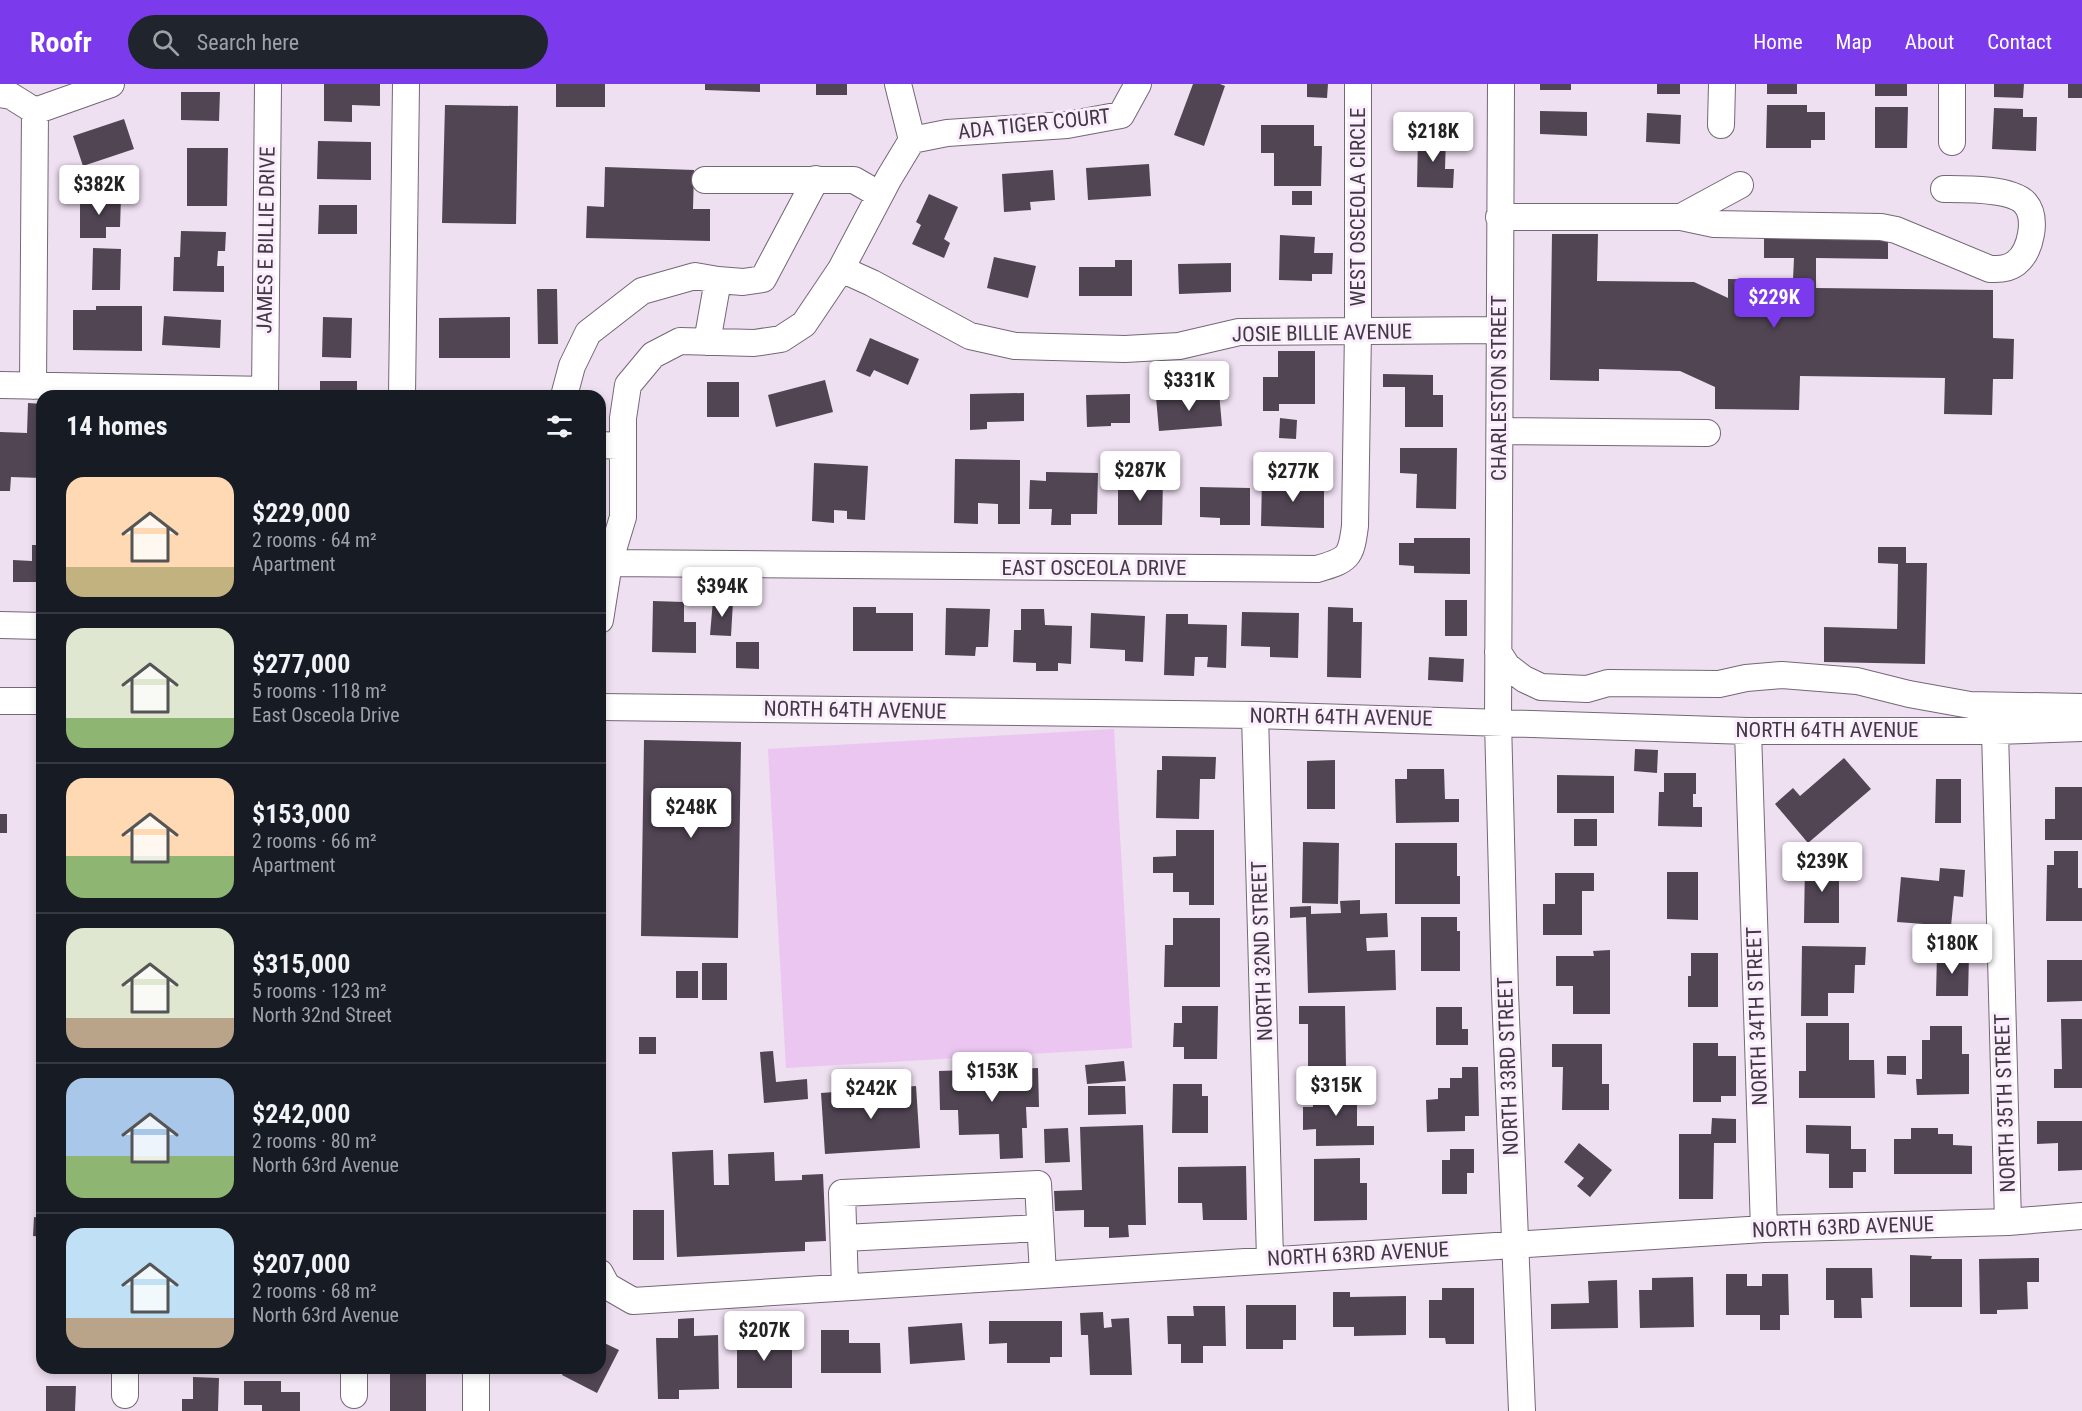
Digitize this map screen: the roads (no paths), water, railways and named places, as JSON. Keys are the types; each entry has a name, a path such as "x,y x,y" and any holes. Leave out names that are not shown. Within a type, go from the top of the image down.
{"street":[{"path":"35,111 111,84"},
{"name":"JAMES E BILLIE DRIVE","path":"265,390 268,84"},
{"path":"402,390 406,84"},
{"path":"606,583 609,564 623,518 612,446 623,418 628,386 653,355 680,341 754,343 781,339 804,324 841,269 912,140 898,84"},
{"name":"ADA TIGER COURT","path":"912,140 947,133 1067,125 1121,115 1138,84"},
{"name":"WEST OSCEOLA CIRCLE","path":"1358,84 1358,330"},
{"name":"CHARLESTON STREET","path":"1497,693 1501,84"},
{"path":"1721,125 1722,84"},
{"path":"1952,84 1952,142"},
{"path":"0,94 11,96 35,111"},
{"path":"33,386 35,111"},
{"path":"566,390 572,366 588,333 642,291 695,276 743,282 763,279 816,179"},
{"path":"705,180 854,180 880,195"},
{"path":"1682,217 1740,185"},
{"path":"1499,217 1682,217 1714,224 1881,227 1896,230 1990,269 2005,269 2018,262 2030,237 2032,220 2025,204 2014,195 1944,189"},
{"name":"JOSIE BILLIE AVENUE","path":"841,269 882,288 970,336 1015,346 1125,350 1179,346 1239,332 1498,330"},
{"path":"707,342 718,280"},
{"name":"EAST OSCEOLA DRIVE","path":"609,564 1317,570 1341,562 1352,548 1355,526 1358,330"},
{"path":"0,385 166,390"},
{"path":"1500,431 1707,433"},
{"path":"0,625 36,626"},
{"path":"1498,652 1507,666 1524,679 1541,687 1587,689 1608,684 1719,684 1746,678 1782,675 1857,681 1909,694 1970,705 2082,707"},
{"name":"NORTH 33RD STREET","path":"1497,693 1505,993 1522,1411"},
{"path":"0,701 36,701"},
{"name":"NORTH 64TH AVENUE","path":"606,707 1255,715 1498,721 1748,731 1995,731 2082,728"},
{"name":"NORTH 32ND STREET","path":"1255,715 1270,1259"},
{"name":"NORTH 34TH STREET","path":"1748,731 1764,1229"},
{"name":"NORTH 35TH STREET","path":"1995,731 2008,1222"},
{"path":"845,1287 842,1193 1038,1184 1043,1274"},
{"name":"NORTH 63RD AVENUE","path":"606,1284 633,1301 1764,1229 2008,1222 2082,1216"},
{"path":"843,1238 1040,1228"},
{"path":"124,1395 125,1374"},
{"path":"354,1374 354,1395"},
{"path":"476,1374 476,1411"}]}
